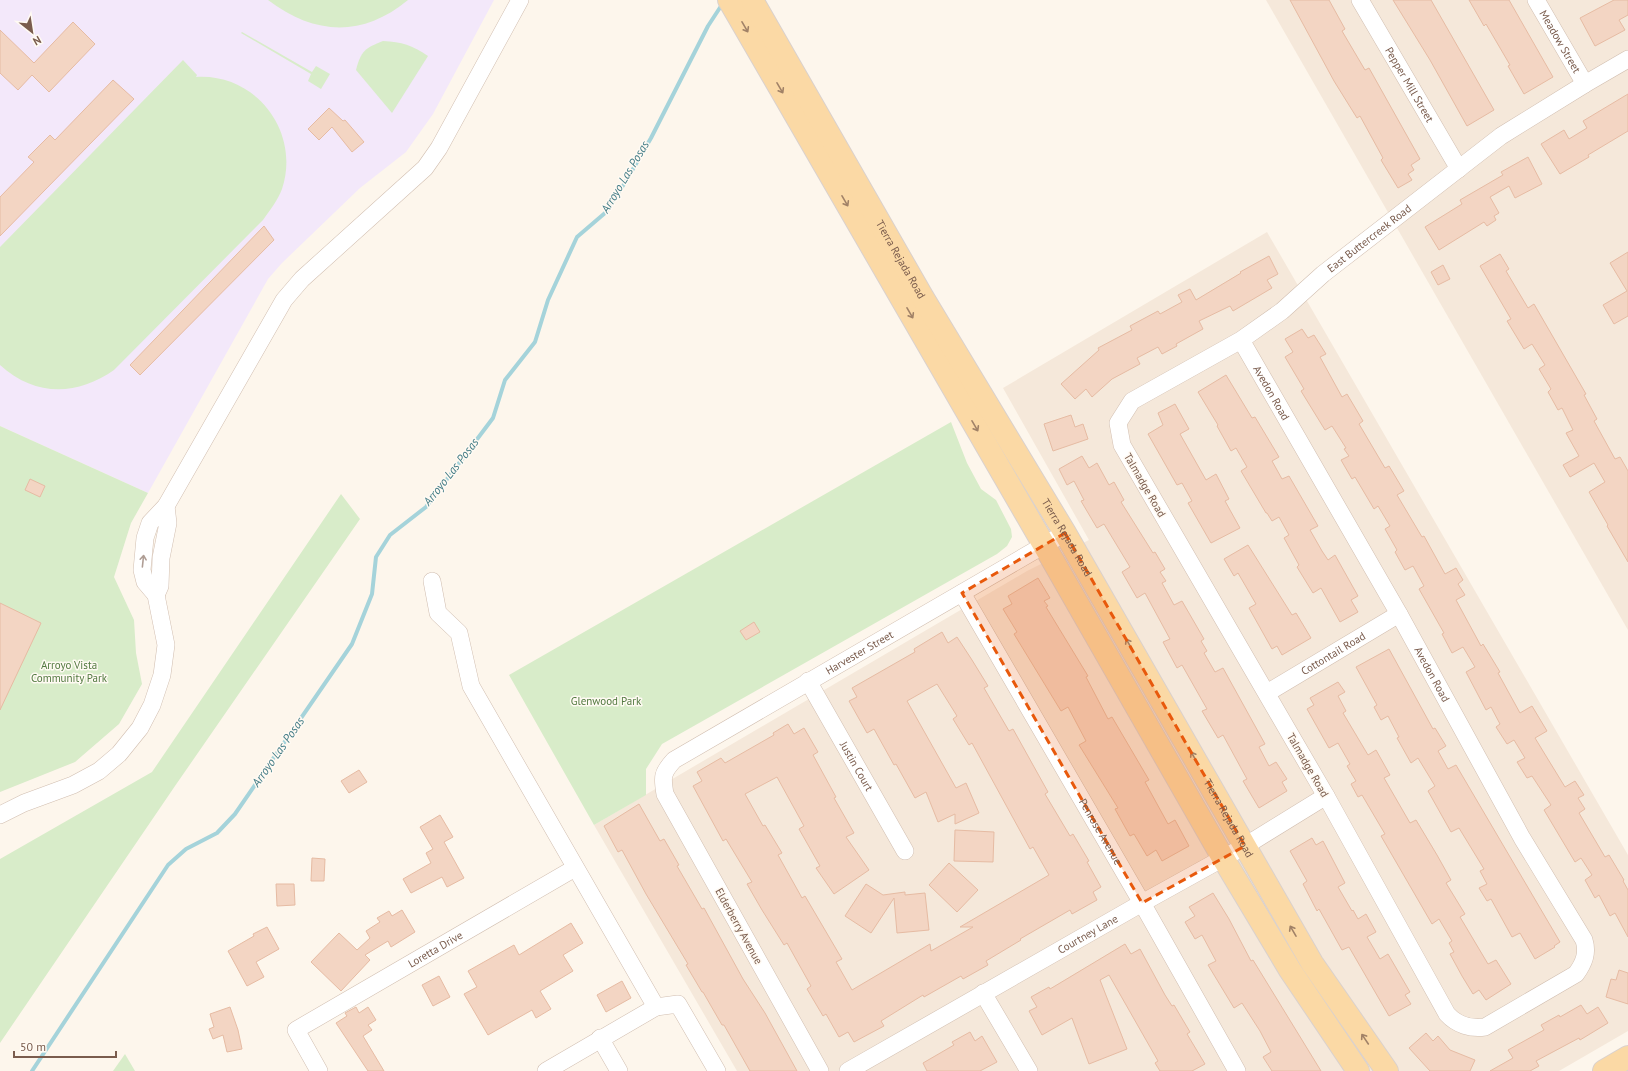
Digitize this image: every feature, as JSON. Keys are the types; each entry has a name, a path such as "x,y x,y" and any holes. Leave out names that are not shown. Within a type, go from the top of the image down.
{"main road":[{"name":"Tierra Rejada Road","path":"729,0 1223,858 1290,970 1358,1071"},
{"name":"Tierra Rejada Road","path":"752,0 923,298 1065,533 1312,963 1387,1071"},
{"path":"1604,1071 1628,1057"}],"street":[{"path":"0,814 24,803 73,785 99,771 119,754 140,728 152,705 162,676 166,645 156,595 145,582 142,570 145,538 150,523 166,506 284,300 302,279 425,168 439,148 520,0"},
{"name":"Pepper Mill Street","path":"1360,0 1459,170"},
{"name":"Meadow Street","path":"1536,0 1584,84"},
{"name":"East Buttercreek Road","path":"1118,423 1132,401 1241,340 1282,311 1323,274 1501,136 1584,84 1628,59"},
{"name":"Avedon Road","path":"1241,340 1399,614 1522,838 1584,940 1586,952 1583,964 1576,974 1541,994"},
{"name":"Talmadge Road","path":"1118,423 1122,445 1326,796 1447,1014 1456,1022 1473,1028 1485,1027 1541,994"},
{"name":"Harvester Street","path":"662,780 665,770 674,760 1065,533"},
{"path":"432,581 438,614 459,633 471,686 656,1007"},
{"name":"Penrose Avenue","path":"962,593 1142,903 1237,1071"},
{"name":"Cottontail Road","path":"1267,693 1399,614"},
{"name":"Justin Court","path":"808,681 905,851"},
{"name":"Elderberry Avenue","path":"662,780 665,794 820,1071"},
{"name":"Courtney Lane","path":"848,1071 983,993 1245,846 1326,796"},
{"name":"Loretta Drive","path":"319,1071 296,1030 575,868"},
{"path":"983,993 1029,1071"},
{"path":"546,1071 600,1038 656,1007 678,1004 717,1071"},
{"path":"600,1038 619,1071"}],"highlighted area":[{"path":"1065,533 1245,846 1142,903 962,593"}],"shaded area":[{"path":"0,0 494,0 433,114 406,152 360,188 282,263 268,279 148,493 0,426"},
{"path":"1266,0 1628,0 1628,630"},
{"path":"1267,232 1628,855 1628,1031 1559,1071 737,1071 594,825 1027,571 1089,540 1003,388"}],"green space":[{"path":"268,0 408,0 391,12 373,21 356,26 338,27 320,25 303,20 285,12"},
{"path":"242,32 312,72 316,66 330,74 321,89 308,81 311,74 241,33"},
{"path":"383,41 407,45 428,56 392,113 356,70 362,54 368,48"},
{"path":"183,60 197,75 196,77 218,78 237,85 255,96 269,110 279,127 285,147 286,168 282,189 274,205 263,220 114,370 100,379 86,385 71,388 42,388 27,383 0,365 0,247"},
{"name":"Glenwood Park","path":"951,422 967,463 981,489 996,500 1011,529 1012,537 1007,546 997,554 662,744 646,769 646,795 594,825 509,675"},
{"name":"Arroyo Vista Community Park","path":"0,426 148,493 131,523 114,577 134,620 136,653 142,684 119,724 75,762 0,792"},
{"path":"341,494 360,519 175,786 0,1043 0,859 152,772"},
{"path":"125,1054 135,1071 113,1071"}],"building":[{"path":"1290,0 1329,0 1345,29 1342,31 1365,70 1369,68 1420,159 1411,165 1414,170 1408,174 1412,180 1398,188 1381,160 1383,158 1360,116 1357,118 1334,81"},
{"path":"1393,0 1431,0 1494,110 1467,126 1430,60"},
{"path":"1469,0 1509,0 1553,77 1524,94 1508,66 1510,65 1486,24 1484,26"},
{"path":"1614,0 1628,0 1628,15 1619,20 1625,30 1595,46 1580,18"},
{"path":"73,22 95,44 49,92 32,75 18,90 0,73 0,30 34,63"},
{"path":"113,80 134,99 0,236 0,197 34,162 28,157 50,135 55,140"},
{"path":"1628,94 1628,131 1560,174 1541,144 1564,130 1569,139 1587,128 1583,121"},
{"path":"329,108 343,121 345,120 364,142 352,152 332,127 319,140 308,129"},
{"path":"1528,157 1542,184 1515,198 1509,186 1490,197 1499,213 1494,216 1496,220 1487,226 1484,222 1439,250 1425,227 1462,204 1460,200 1503,175 1501,172"},
{"path":"264,226 274,240 140,375 130,365"},
{"path":"1628,252 1628,316 1614,324 1603,305 1627,291 1610,263"},
{"path":"1500,254 1509,269 1506,271 1528,308 1534,304 1586,394 1584,395 1597,419 1594,421 1615,459 1620,457 1628,471 1628,562 1589,492 1605,482 1594,463 1570,477 1563,465 1579,456 1566,433 1573,430 1562,408 1558,410 1548,392 1551,389 1539,369 1545,365 1532,344 1524,349 1507,321 1511,319 1480,266"},
{"path":"1269,256 1278,274 1267,280 1272,288 1233,311 1230,306 1199,321 1203,329 1176,344 1177,346 1162,354 1158,347 1137,358 1140,364 1112,379 1092,397 1086,389 1075,399 1061,384 1099,350 1098,348 1132,330 1130,326 1158,311 1160,314 1182,302 1178,295 1190,289 1196,300 1241,273 1240,272"},
{"path":"1443,265 1450,279 1438,285 1431,272"},
{"path":"1302,329 1308,338 1314,335 1326,354 1320,357 1342,397 1347,394 1363,421 1359,424 1385,468 1389,466 1404,491 1397,495 1422,537 1424,536 1445,574 1456,568 1463,580 1458,584 1465,595 1456,600 1481,646 1483,644 1500,672 1498,673 1520,713 1532,706 1547,731 1535,738 1565,787 1575,781 1584,795 1578,798 1585,809 1579,813 1605,857 1609,855 1624,880 1623,881 1628,890 1628,937 1615,913 1610,916 1599,895 1595,898 1585,880 1592,875 1581,858 1575,862 1544,810 1551,805 1532,776 1527,778 1517,762 1525,758 1514,740 1507,744 1496,727 1500,724 1491,707 1486,710 1466,672 1475,667 1463,647 1452,653 1442,634 1444,633 1419,589 1424,586 1413,566 1405,570 1395,552 1397,550 1385,529 1390,526 1378,506 1374,509 1355,477 1352,479 1341,460 1349,456 1344,449 1346,448 1332,426 1325,430 1301,391 1304,389 1285,357 1293,352 1285,339"},
{"path":"1226,375 1252,418 1255,417 1279,457 1272,461 1282,479 1289,476 1318,526 1310,530 1322,551 1328,560 1335,555 1358,596 1351,600 1358,612 1340,622 1321,588 1313,593 1297,567 1299,565 1284,538 1289,535 1279,517 1272,521 1266,513 1241,471 1247,467 1236,448 1231,451 1217,426 1218,425 1198,392"},
{"path":"1175,404 1189,429 1180,434 1206,480 1216,474 1229,499 1225,501 1240,528 1211,543 1188,503 1192,501 1182,483 1177,485 1148,434 1163,425 1158,413"},
{"path":"1071,415 1075,427 1083,424 1088,439 1053,451 1044,424"},
{"path":"1082,456 1089,468 1097,463 1109,485 1114,482 1124,500 1121,502 1153,553 1155,552 1165,569 1160,572 1166,581 1162,583 1174,605 1182,601 1204,639 1201,641 1207,651 1204,653 1215,672 1223,668 1265,744 1259,747 1269,766 1276,762 1287,779 1282,782 1287,791 1259,808 1243,781 1247,779 1223,735 1218,738 1202,711 1207,709 1182,665 1177,668 1163,642 1170,639 1145,593 1137,598 1122,572 1130,567 1104,524 1097,528 1081,501 1084,500 1074,481 1067,485 1059,469"},
{"path":"30,479 45,486 40,497 25,490"},
{"path":"1248,545 1292,615 1296,613 1311,638 1282,655 1277,646 1272,649 1249,608 1256,604 1238,573 1234,576 1224,559"},
{"path":"1038,578 1050,598 1044,601 1048,606 1046,607 1088,676 1086,677 1108,719 1112,717 1149,780 1145,782 1168,824 1175,820 1189,846 1162,861 1156,850 1147,856 1134,834 1130,836 1115,809 1118,808 1079,745 1086,741 1068,707 1061,711 1014,634 1017,632 1003,609 1012,604 1008,596"},
{"path":"0,603 41,623 0,710"},
{"path":"754,622 760,632 746,640 740,631"},
{"path":"942,632 948,643 957,637 972,660 988,686 984,688 1009,731 1013,729 1048,792 1045,794 1070,836 1073,834 1089,861 1087,862 1101,887 1093,892 1097,900 1072,914 1070,910 1020,939 1021,940 986,961 988,965 963,979 961,976 924,997 923,995 881,1021 884,1026 854,1042 848,1032 839,1037 826,1014 823,1016 807,989 811,986 787,943 784,945 762,910 747,884 752,882 726,839 723,841 693,786 702,781 697,772 721,758 725,763 774,735 773,733 788,724 794,734 804,728 818,752 813,755 836,797 834,798 854,833 846,837 869,870 834,894 816,868 820,866 799,829 804,826 777,777 745,794 763,826 765,825 782,853 778,855 802,898 805,896 842,959 836,962 852,990 930,944 931,951 973,927 960,927 1049,875 1033,847 1030,849 972,743 969,745 953,719 957,716 937,684 907,701 956,788 966,783 979,813 955,824 955,814 938,822 926,792 915,798 874,729 867,733 849,701 857,697 852,688 915,652 914,649"},
{"path":"1389,649 1433,729 1435,728 1446,746 1438,751 1448,769 1456,765 1560,942 1554,946 1555,947 1535,959 1520,933 1512,937 1491,899 1487,901 1479,888 1487,884 1480,871 1484,869 1459,828 1451,832 1428,791 1435,786 1418,758 1411,763 1397,738 1399,737 1388,716 1381,720 1374,707 1377,705 1356,667"},
{"path":"1338,682 1345,692 1338,696 1346,711 1343,713 1368,755 1376,750 1390,775 1384,778 1410,823 1416,820 1437,855 1451,880 1446,883 1465,914 1460,917 1488,964 1496,960 1511,984 1486,1000 1479,990 1473,994 1450,954 1454,952 1449,943 1452,941 1439,919 1432,924 1381,836 1385,834 1362,795 1358,797 1351,784 1356,781 1347,766 1350,764 1338,743 1329,748 1307,709 1314,705 1310,698"},
{"path":"359,770 367,782 349,793 341,781"},
{"path":"639,804 660,841 664,839 679,865 677,866 702,909 704,908 743,979 765,1013 797,1071 750,1071 724,1025 722,1025 686,965 688,964 646,894 622,850 618,852 604,826"},
{"path":"440,815 453,837 444,842 464,878 447,887 442,877 411,893 403,879 431,863 426,853 433,849 420,827"},
{"path":"955,830 994,832 993,862 954,861"},
{"path":"1312,838 1316,845 1323,841 1345,883 1338,887 1358,919 1366,914 1376,932 1367,937 1380,959 1388,954 1410,992 1405,995 1411,1004 1389,1016 1349,947 1342,950 1319,909 1317,911 1303,884 1307,881 1290,851"},
{"path":"312,858 325,859 324,881 311,881"},
{"path":"949,863 978,890 957,912 929,885"},
{"path":"276,884 294,884 295,905 277,906"},
{"path":"866,884 883,895 905,892 905,895 925,893 929,930 897,933 894,898 871,933 845,916"},
{"path":"1213,893 1229,919 1251,961 1253,960 1321,1071 1272,1071 1263,1057 1271,1052 1260,1031 1242,1003 1234,1008 1208,965 1216,961 1202,935 1195,939 1185,922 1195,916 1189,907"},
{"path":"402,910 415,932 391,947 388,941 365,955 370,960 341,991 311,962 339,933 357,950 370,938 366,931 380,922 377,918 389,911 392,916"},
{"path":"571,923 583,943 563,955 573,971 540,991 551,1009 536,1018 532,1010 488,1035 464,994 477,987 468,971 514,945 519,955"},
{"path":"267,927 279,949 256,962 264,977 247,986 228,951 254,936 253,934"},
{"path":"1125,944 1131,954 1140,949 1165,995 1172,1006 1174,1005 1190,1032 1187,1034 1205,1064 1192,1071 1160,1071 1155,1063 1158,1061 1109,975 1100,980 1127,1049 1089,1064 1072,1018 1042,1035 1029,1011 1037,1007 1031,997 1049,987 1050,989"},
{"path":"1619,970 1628,973 1628,1004 1606,997 1611,979 1616,980"},
{"path":"439,976 450,997 433,1006 422,985"},
{"path":"622,981 631,998 606,1012 597,995"},
{"path":"1581,1005 1587,1014 1598,1007 1608,1023 1580,1040 1579,1038 1536,1061 1539,1066 1530,1071 1490,1071 1513,1058 1508,1050 1544,1030 1541,1025 1559,1015 1560,1017"},
{"path":"230,1007 238,1030 242,1049 227,1052 223,1035 213,1039 209,1029 214,1027 210,1014"},
{"path":"356,1007 359,1013 368,1007 376,1020 368,1025 372,1030 363,1036 384,1071 368,1071 336,1023 347,1016 345,1013"},
{"path":"970,1032 975,1041 982,1036 997,1062 980,1071 927,1071 923,1063 954,1045 952,1042"},
{"path":"1426,1033 1433,1041 1438,1036 1450,1050 1475,1060 1470,1071 1430,1071 1409,1048"}],"waterway":[{"name":"Arroyo Las Posas","path":"32,1071 168,865 186,849 217,833 235,814 352,644 372,594 376,557 390,535 426,507 493,418 505,380 535,342 548,300 577,237 605,213 626,181 651,138 708,26 723,3"}]}
